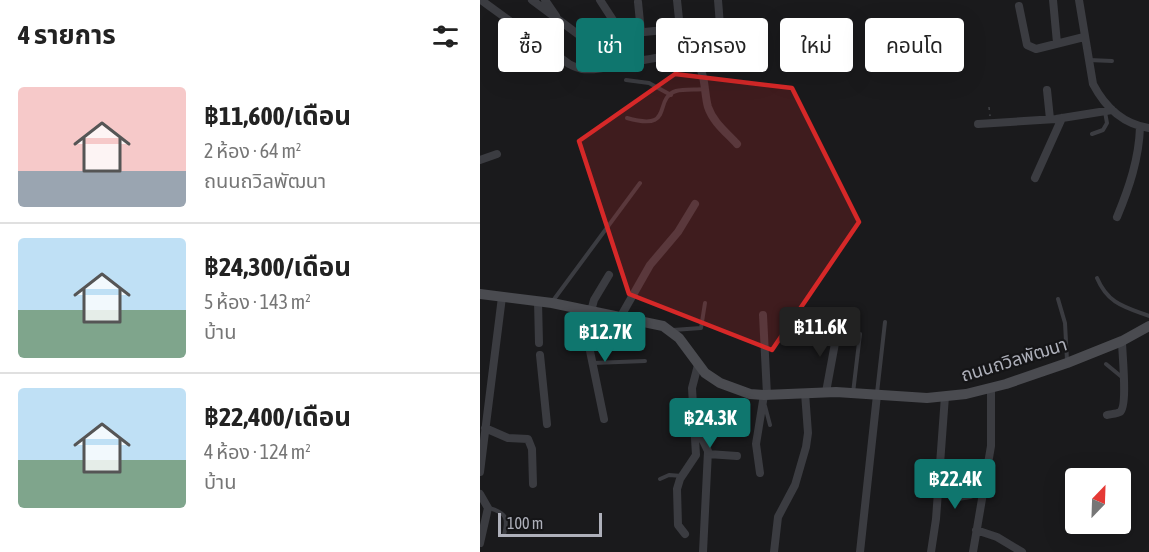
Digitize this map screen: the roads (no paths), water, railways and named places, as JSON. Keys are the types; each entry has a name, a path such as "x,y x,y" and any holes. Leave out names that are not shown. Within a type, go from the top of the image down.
{"street":[{"path":"481,0 575,67 589,69 659,57 686,58 696,63 700,67 709,108 715,120 737,144"},
{"path":"532,0 576,33"},
{"path":"545,0 556,17"},
{"path":"600,0 612,18"},
{"path":"677,0 679,18"},
{"path":"718,0 719,18"},
{"path":"1053,0 1057,43"},
{"path":"1079,0 1093,84 1108,111 1145,128 1117,217"},
{"path":"638,2 640,18"},
{"path":"1019,6 1027,45 1030,48 1036,49 1084,37"},
{"path":"1047,90 1050,119"},
{"path":"978,123 1062,118 1108,111"},
{"path":"1035,178 1062,118"},
{"path":"480,160 497,154"},
{"path":"621,316 650,265 678,232 695,204"},
{"path":"604,419 592,363 588,310 609,275"},
{"path":"480,294 552,303 621,316 654,323 670,330"},
{"path":"480,472 502,297"},
{"path":"538,301 539,343"},
{"path":"760,473 756,444 765,397 762,315"},
{"name":"ถนนถวิลพัฒนา","path":"670,330 679,338 705,373 720,383 743,392 765,397 826,392 910,398 966,394 991,388 1067,363 1122,341 1149,326"},
{"path":"826,392 838,327"},
{"path":"1107,415 1121,411 1124,401 1122,341"},
{"path":"540,355 546,424"},
{"path":"685,534 678,525 677,489 682,476 696,455 692,388 698,365"},
{"path":"973,552 991,446 991,388"},
{"path":"774,552 778,517 795,485 806,447 808,433 805,393"},
{"path":"860,552 877,395"},
{"path":"931,552 945,396"},
{"path":"695,425 708,454 703,552"},
{"path":"485,429 508,438 528,439 532,449 533,484"},
{"path":"708,454 737,456"},
{"path":"938,491 958,497 970,495"},
{"path":"480,494 488,508 480,543"},
{"path":"976,530 998,537 1022,552"}],"lane":[{"path":"1089,60 1112,61"},
{"path":"626,80 649,83 671,95"},
{"path":"627,118 653,122 675,91 705,90"},
{"path":"1092,134 1102,130 1107,123 1108,111"},
{"path":"552,303 640,183"},
{"path":"1097,279 1101,289 1112,301 1149,316"},
{"path":"1058,299 1065,323 1067,363"},
{"path":"670,330 701,328 705,303"},
{"path":"877,395 885,322"},
{"path":"853,393 860,334"},
{"path":"592,363 645,361"},
{"path":"1106,364 1124,378"},
{"path":"765,397 770,425"},
{"path":"660,479 669,475 682,476"},
{"path":"488,508 497,510 506,517 504,535"}]}
